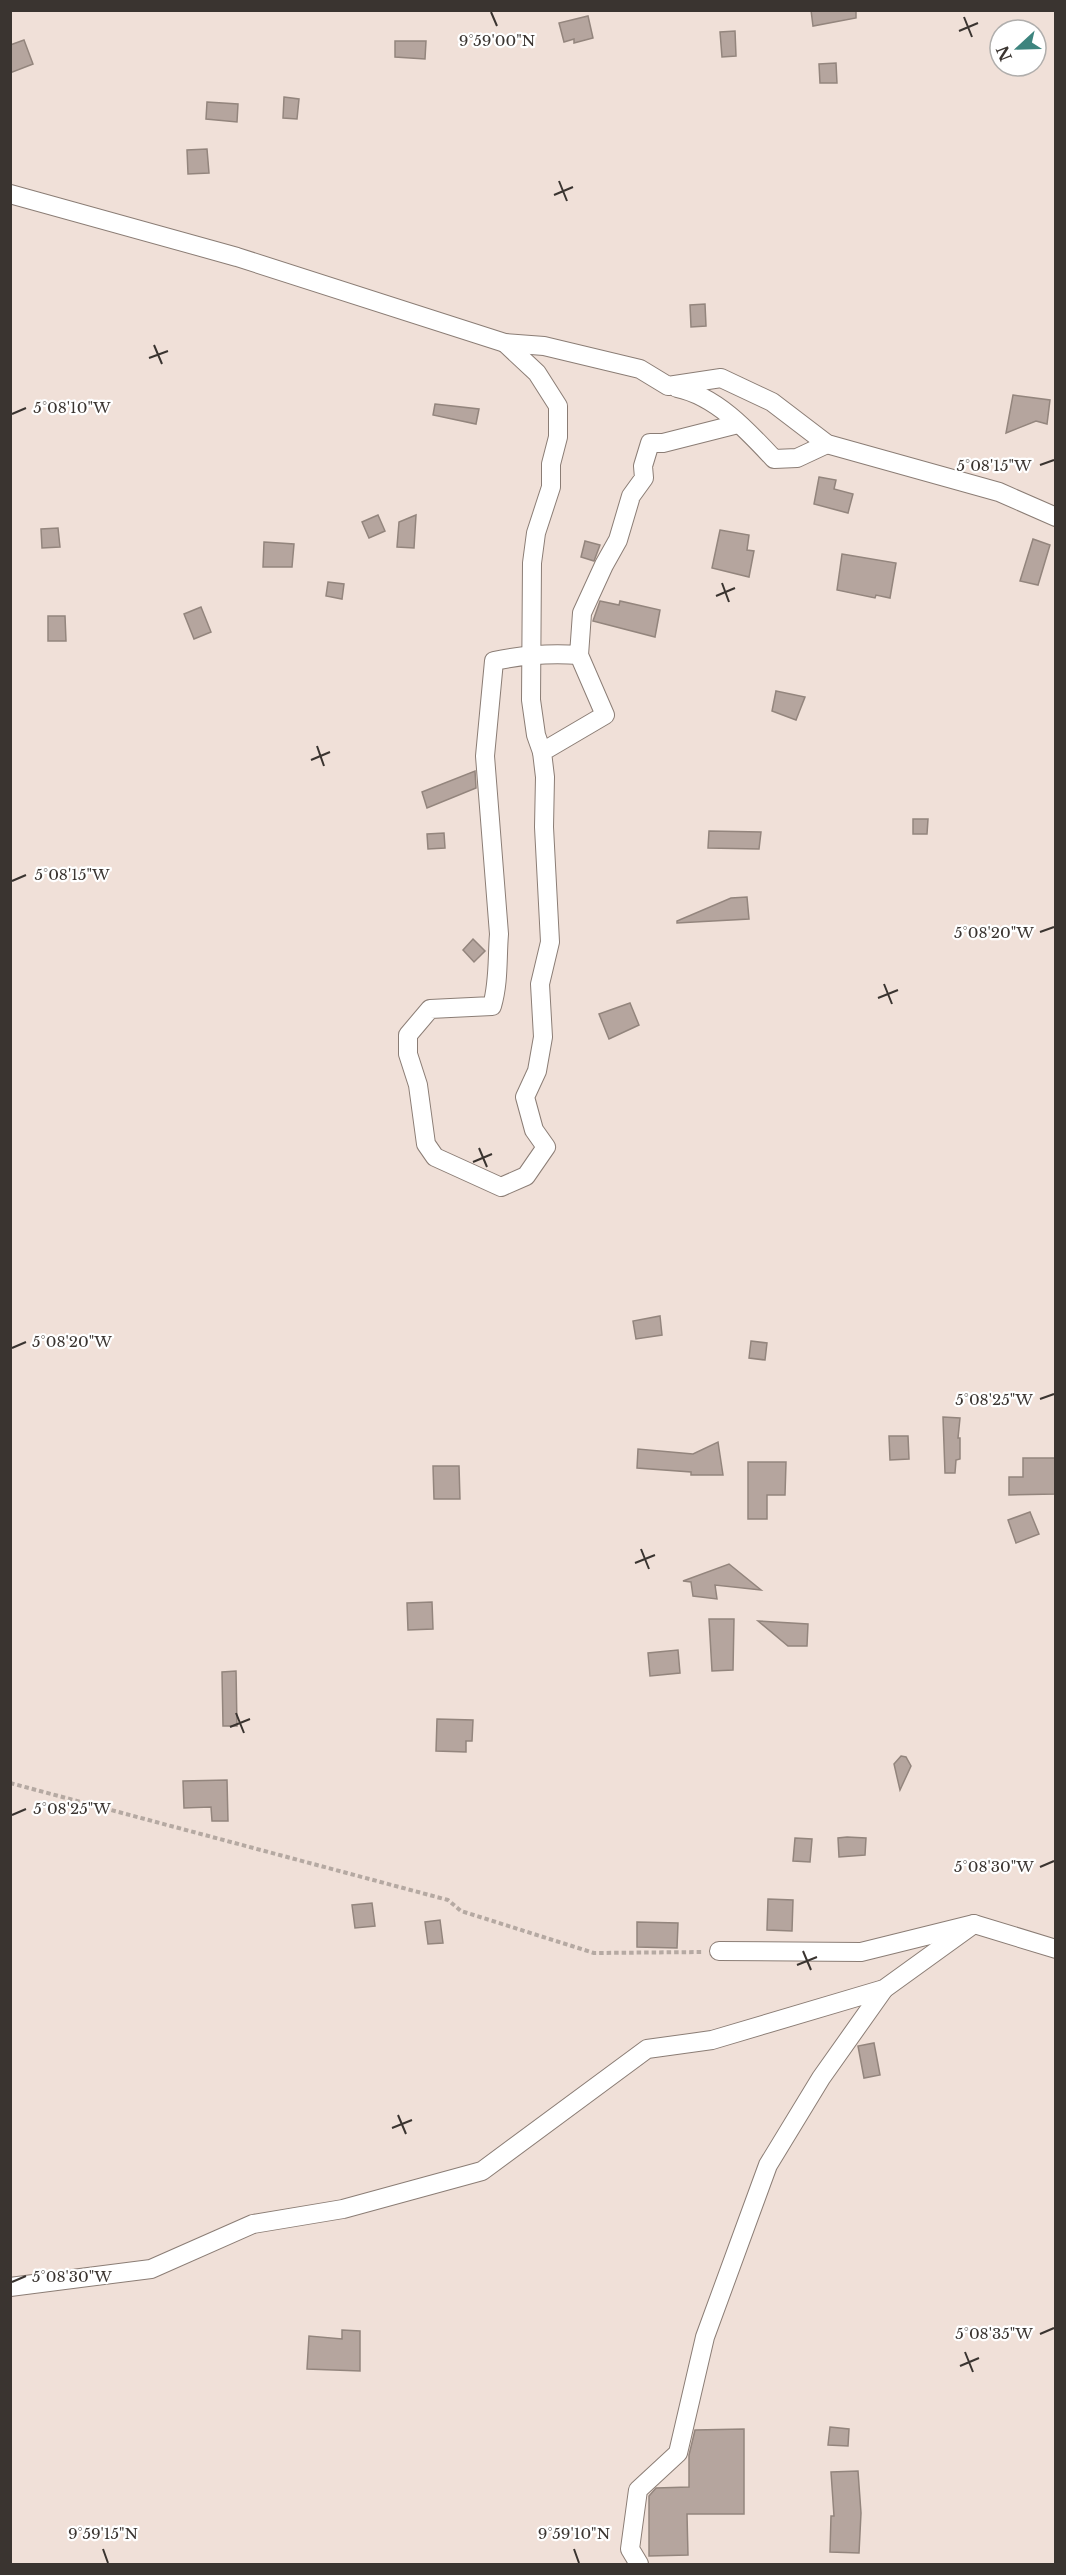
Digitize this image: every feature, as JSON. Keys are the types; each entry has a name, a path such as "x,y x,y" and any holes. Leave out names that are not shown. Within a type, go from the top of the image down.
{"street":[{"path":"10,194 237,257 505,343 544,346 640,369 668,386 693,391 738,424 774,459 797,458 827,444"},
{"path":"505,343 537,373 558,406 558,437 551,464 550,487 536,533 532,563 531,618 533,656 531,700 545,777 544,827 550,942 540,984 543,1037 537,1071 525,1097 534,1130 546,1147 526,1176 501,1186 435,1157 426,1144 418,1085 408,1054 408,1035 430,1009 492,1006 498,984 496,963 500,934 495,857 488,814 485,756 494,661 519,656 533,656 556,654 579,655"},
{"path":"668,386 721,378 772,402 827,444 999,492 1056,517"},
{"path":"542,752 605,715 579,655 582,613 618,540 631,496 644,478 643,466 650,443 663,443 738,424"},
{"path":"639,2565 630,2549 638,2490 678,2453 705,2337 768,2166 821,2078 884,1989 974,1924"},
{"path":"719,1952 861,1952 974,1924 1056,1950"},
{"path":"10,2287 151,2269 253,2224 343,2209 482,2171 647,2049 712,2040 884,1989"}],"path":[{"path":"10,1783 448,1900 461,1911 594,1953 719,1952"}],"building":[{"path":"811,10 856,10 856,18 813,26"},
{"path":"588,16 593,38 574,43 574,39 564,42 559,23"},
{"path":"735,31 736,56 722,57 720,32"},
{"path":"24,40 33,64 10,73 10,45"},
{"path":"395,41 426,41 425,59 395,57"},
{"path":"836,63 837,83 820,83 819,64"},
{"path":"284,97 299,99 297,119 283,118"},
{"path":"207,102 238,104 237,122 206,119"},
{"path":"207,149 209,173 188,174 187,150"},
{"path":"705,304 706,326 691,327 690,305"},
{"path":"1013,395 1050,400 1047,424 1036,421 1006,433"},
{"path":"435,404 479,409 476,424 433,415"},
{"path":"819,477 836,480 834,489 853,494 848,513 814,504"},
{"path":"378,515 385,531 369,538 362,522"},
{"path":"416,515 414,548 397,547 399,522"},
{"path":"58,528 60,547 42,548 41,529"},
{"path":"720,530 749,535 747,550 754,551 749,577 712,568"},
{"path":"1033,539 1050,545 1038,585 1020,581"},
{"path":"585,541 600,545 594,561 581,557"},
{"path":"264,542 294,544 292,567 263,567"},
{"path":"842,554 896,563 890,598 876,595 875,598 837,590"},
{"path":"328,582 344,584 342,599 326,596"},
{"path":"600,601 619,605 620,601 660,610 655,637 593,621"},
{"path":"201,607 211,632 194,639 184,614"},
{"path":"48,616 65,616 66,641 48,641"},
{"path":"776,691 805,697 796,720 772,711"},
{"path":"475,771 476,788 427,808 422,792"},
{"path":"913,819 928,819 927,834 913,834"},
{"path":"709,831 761,832 759,849 708,848"},
{"path":"444,833 445,848 428,849 427,834"},
{"path":"747,897 749,919 677,923 677,921 731,898"},
{"path":"473,939 485,951 474,962 463,950"},
{"path":"630,1003 639,1025 609,1039 599,1014"},
{"path":"660,1316 662,1335 636,1339 633,1321"},
{"path":"751,1341 767,1343 765,1360 749,1358"},
{"path":"943,1417 960,1418 958,1438 960,1438 960,1459 956,1460 955,1473 945,1473"},
{"path":"889,1436 908,1436 909,1459 890,1460"},
{"path":"718,1442 723,1475 691,1475 691,1472 637,1468 638,1449 693,1454"},
{"path":"1023,1458 1056,1458 1056,1494 1009,1495 1009,1477 1023,1477"},
{"path":"748,1462 786,1462 785,1495 767,1495 767,1519 748,1519"},
{"path":"433,1466 459,1466 460,1499 434,1499"},
{"path":"1030,1512 1039,1534 1016,1543 1008,1520"},
{"path":"729,1564 761,1590 715,1585 717,1599 693,1596 691,1582 683,1581"},
{"path":"432,1602 433,1629 408,1630 407,1603"},
{"path":"709,1619 734,1619 733,1670 712,1671"},
{"path":"758,1621 808,1624 807,1646 788,1646"},
{"path":"678,1650 680,1673 650,1676 648,1653"},
{"path":"236,1671 237,1726 223,1726 222,1672"},
{"path":"437,1719 473,1720 472,1741 466,1741 466,1752 436,1751"},
{"path":"901,1756 906,1757 911,1766 900,1790 894,1764"},
{"path":"227,1780 228,1821 212,1821 211,1807 184,1808 183,1781"},
{"path":"795,1838 812,1839 810,1862 793,1861"},
{"path":"838,1838 866,1838 865,1855 839,1857"},
{"path":"768,1899 793,1900 792,1931 767,1930"},
{"path":"372,1903 375,1926 355,1928 352,1905"},
{"path":"440,1920 443,1943 428,1944 425,1922"},
{"path":"637,1922 678,1923 677,1948 637,1947"},
{"path":"874,2043 880,2075 864,2078 858,2046"},
{"path":"342,2330 360,2331 360,2371 307,2369 309,2336 342,2339"},
{"path":"830,2427 849,2429 848,2446 828,2445"},
{"path":"744,2429 744,2514 687,2514 688,2555 649,2556 649,2496 656,2488 689,2487 689,2455 695,2430"},
{"path":"858,2471 861,2513 859,2553 830,2552 831,2516 834,2516 831,2472"}]}
